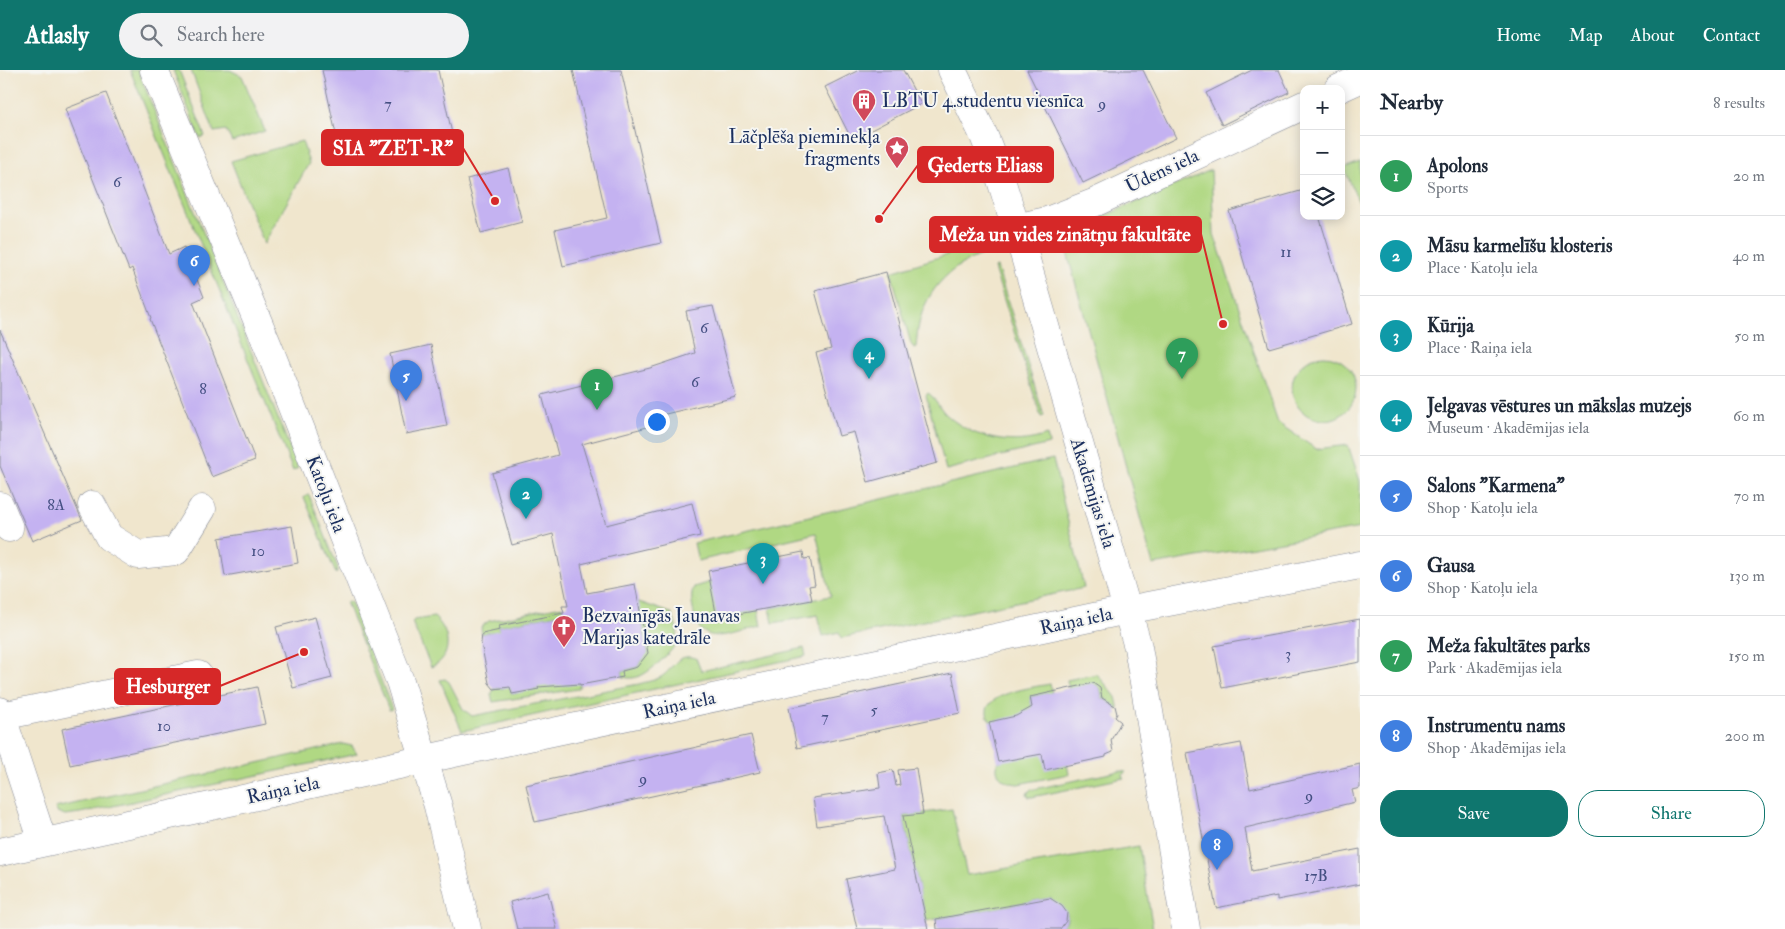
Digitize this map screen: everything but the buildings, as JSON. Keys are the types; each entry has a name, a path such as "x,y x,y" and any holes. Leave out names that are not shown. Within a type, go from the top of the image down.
{"main road":[{"name":"Katoļu iela","path":"154,70 264,337 400,681 438,806 467,929"},
{"name":"Akadēmijas iela","path":"952,70 984,136 1001,180 1140,656 1186,929"},
{"path":"1345,86 1360,79"},
{"name":"Ūdens iela","path":"1016,228 1047,221 1096,202 1300,106"},
{"path":"92,506 109,537 138,555 176,551 202,509"},
{"name":"Raiņa iela","path":"0,852 425,759 1127,610 1360,564"},
{"path":"43,842 1,714 198,675"}],"green space":[{"path":"130,70 138,70 298,468 293,471"},
{"path":"173,70 179,70 205,136 200,138"},
{"path":"191,70 230,70 242,76 265,131 232,142 226,130 214,132"},
{"path":"302,141 309,163 264,244 231,161"},
{"path":"1360,162 1360,205 1345,170 1345,168"},
{"path":"1211,170 1214,234 1278,423 1316,449 1348,445 1360,481 1360,528 1153,565 1062,234"},
{"path":"978,245 986,245 988,253 976,257 953,270 943,279 928,299 918,327 916,347 914,348 911,344 891,272"},
{"path":"997,267 1044,416 1041,417 994,268"},
{"path":"1324,356 1336,358 1347,365 1354,376 1356,388 1354,400 1347,411 1336,418 1324,420 1312,418 1301,411 1294,400 1292,388 1294,376 1301,365 1312,358"},
{"path":"928,393 945,413 970,431 982,436 1008,441 1034,439 1047,435 1049,444 946,470 926,395"},
{"path":"1053,459 1084,588 841,638 839,632 823,636 818,615 773,623 770,608 831,596 816,533 698,561 694,543"},
{"path":"309,495 338,568 336,574 304,497"},
{"path":"710,582 758,610 761,626 720,636 704,632 698,625 694,614 692,594 694,587"},
{"path":"630,599 671,613 677,635 676,643 671,651 646,673 630,678 623,677 622,671 637,667 642,661 641,655 648,653 641,614"},
{"path":"346,602 351,602 392,709 389,710"},
{"path":"562,606 564,613 499,626 501,639 493,632 482,634 481,627 489,621"},
{"path":"434,617 444,629 447,644 443,657 431,667 412,622 414,620"},
{"path":"804,648 806,656 462,731 440,680 445,679 449,682 463,709 472,716 652,681 664,675 675,663 683,658 696,658 701,671"},
{"path":"1097,674 1116,697 1119,710 1117,708 1116,710 1115,706 1105,699 1103,700 1100,688 1096,685 1069,690 1067,680"},
{"path":"579,678 580,685 578,689 493,702 491,695 494,689 504,688 509,679 512,694 517,693 516,690 534,687 534,690 538,689 538,686"},
{"path":"1050,684 1052,693 1030,697 1034,715 991,722 987,712 989,705 997,698 1020,690"},
{"path":"343,744 352,746 357,754 80,813 65,815 57,812 55,808"},
{"path":"1042,752 1067,764 1069,774 1018,784 1004,780 998,773 997,765 999,760 1000,762 1001,760"},
{"path":"1120,771 1126,772 1123,775 1124,778 1032,797 1029,797 1027,794 1030,790"},
{"path":"952,809 967,875 1139,846 1153,929 1060,929 1066,921 1067,914 1062,908 1053,903 1051,898 926,921 903,816"}],"place":[{"name":"LBTU 4.studentu viesnīca","path":"864,122"},
{"name":"Lāčplēša pieminekļa fragments","path":"897,169"},
{"name":"SIA \"ZET-R\"","path":"495,201"},
{"name":"Ģederts Eliass","path":"879,219"},
{"name":"Gausa","path":"194,286"},
{"name":"Meža un vides zinātņu fakultāte","path":"1223,324"},
{"name":"Jelgavas vēstures un mākslas muzejs","path":"869,379"},
{"name":"Meža fakultātes parks","path":"1182,379"},
{"name":"Salons \"Karmena\"","path":"406,401"},
{"name":"Apolons","path":"597,410"},
{"name":"Māsu karmelīšu klosteris","path":"526,519"},
{"name":"Kūrija","path":"763,584"},
{"name":"Bezvainīgās Jaunavas Marijas katedrāle","path":"564,648"},
{"name":"Hesburger","path":"304,652"},
{"name":"Instrumentu nams","path":"1217,870"}]}
